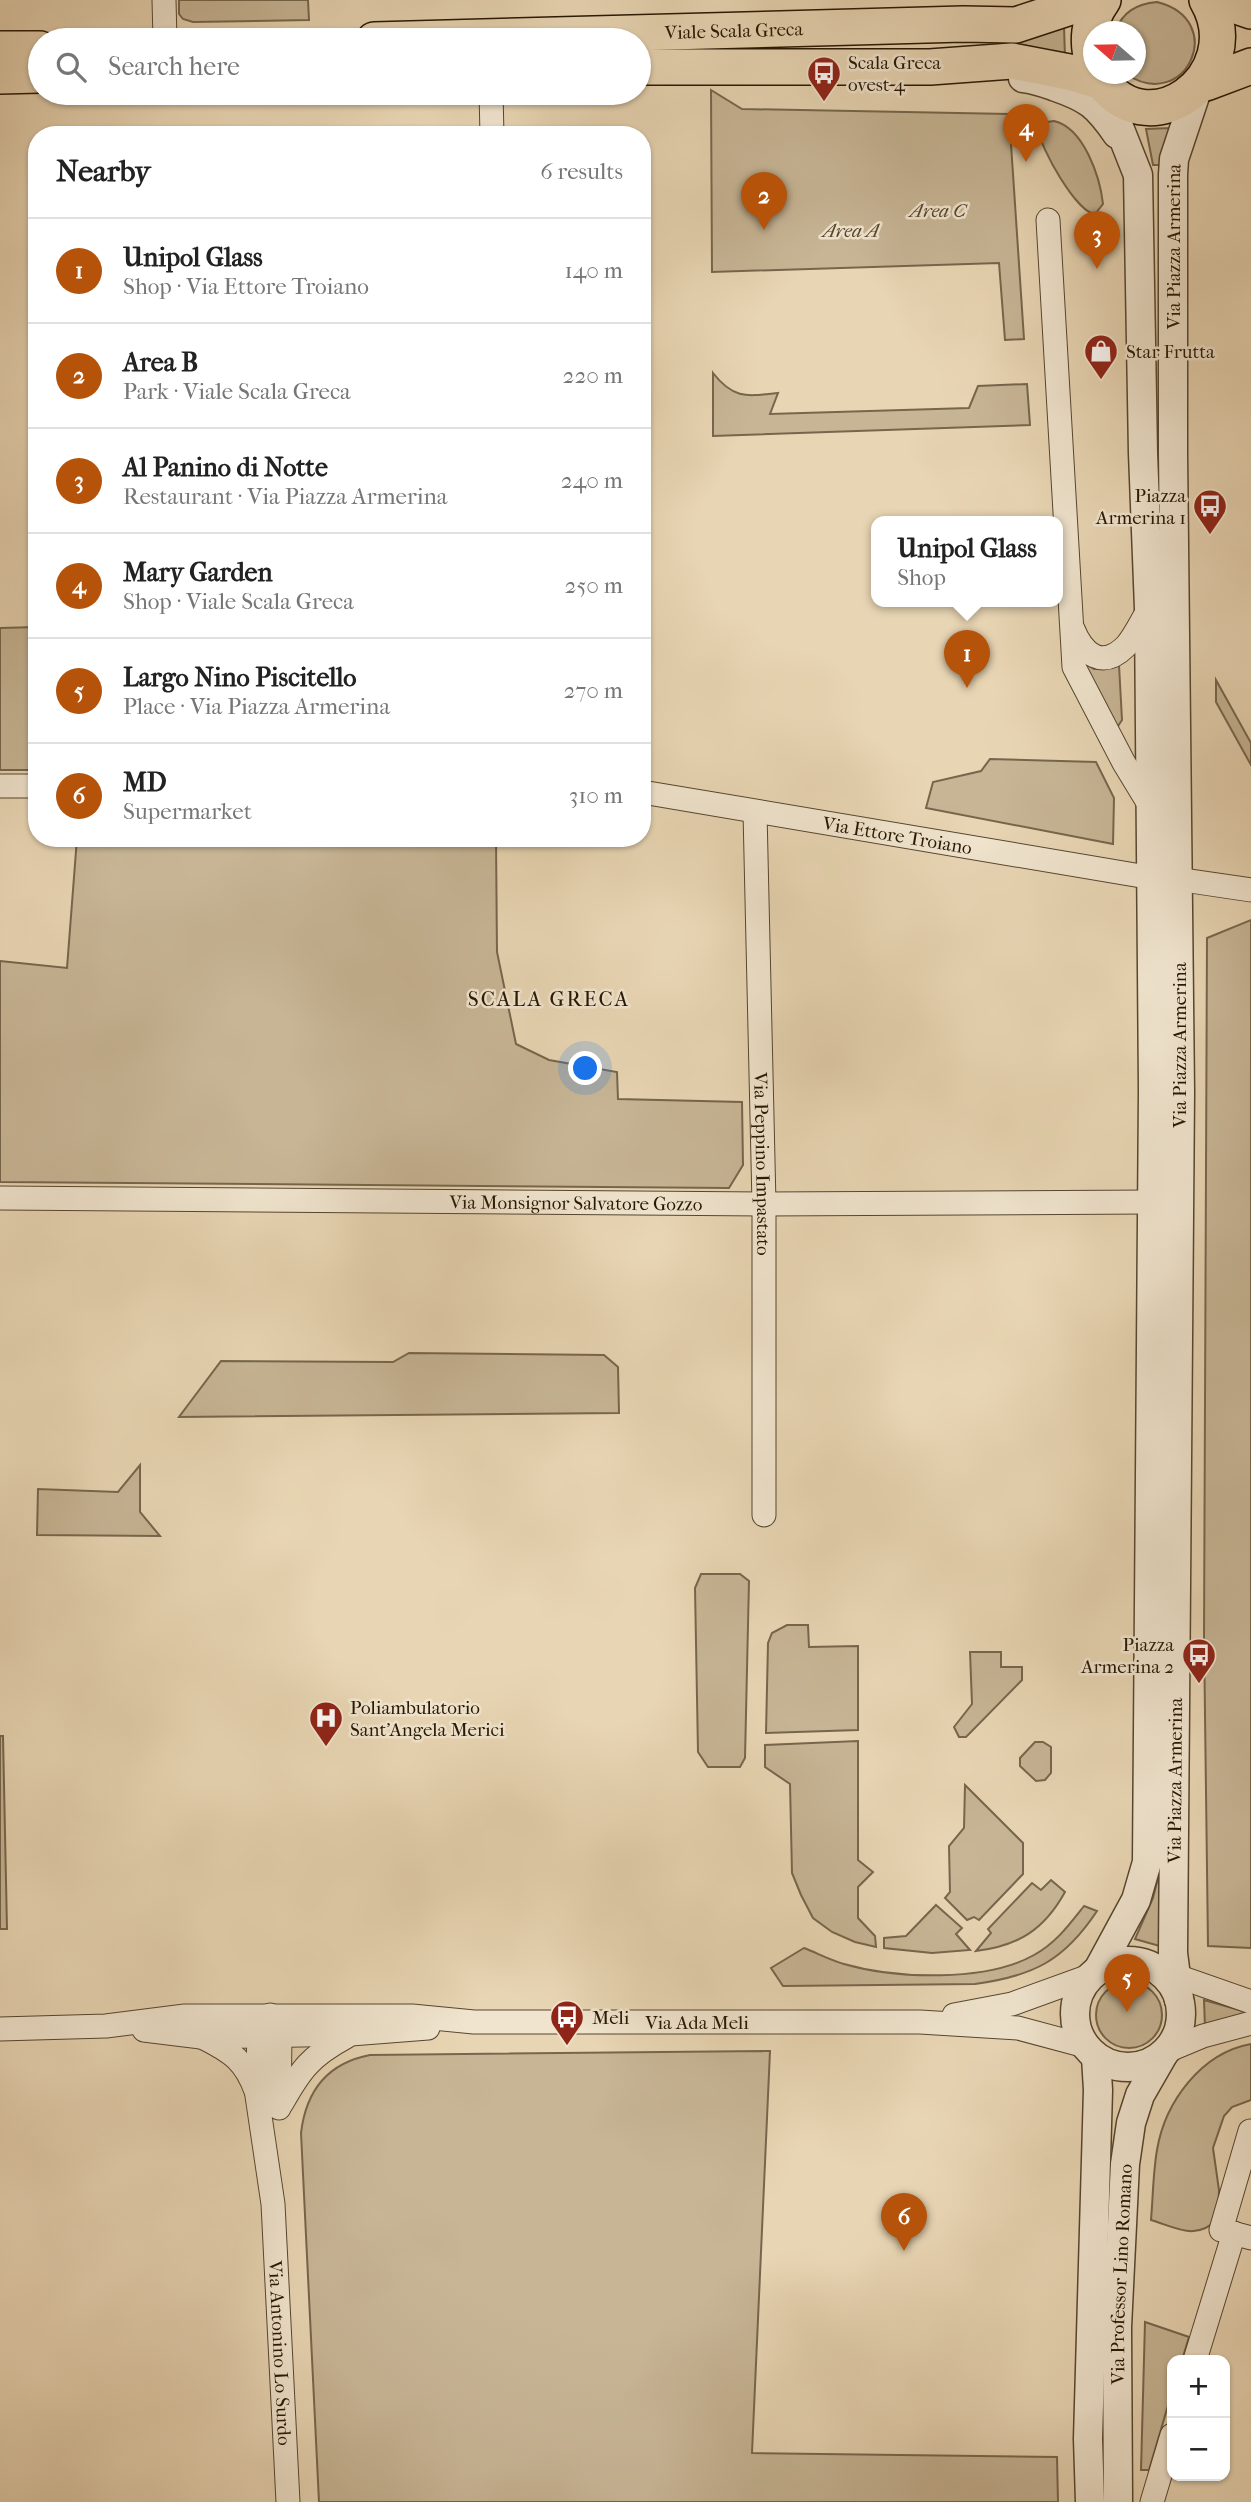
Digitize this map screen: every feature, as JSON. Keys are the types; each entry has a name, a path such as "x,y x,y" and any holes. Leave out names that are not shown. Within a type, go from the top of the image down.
{"main road":[{"name":"Viale Scala Greca","path":"651,32 1016,25 1092,0"},
{"path":"1091,21 1103,0"},
{"path":"1201,88 1217,62 1221,39 1219,23 1207,0"},
{"path":"1219,0 1251,10"},
{"path":"0,49 28,49"},
{"name":"Viale Scala Greca","path":"651,67 930,67 1012,61 1083,75"},
{"path":"1201,88 1251,66"},
{"path":"0,76 28,75"},
{"name":"Viale Scala Greca","path":"1108,84 1132,104 1145,107 1172,105 1201,88"}],"street":[{"path":"164,0 165,28"},
{"path":"930,67 962,73 1034,79 1083,96 1105,116 1128,151"},
{"name":"Via Piazza Armerina","path":"1103,84 1138,175 1152,810 1165,879 1180,1092 1170,1981"},
{"name":"Via Piazza Armerina","path":"1095,1973 1136,1900 1147,1862 1152,1202 1165,879 1172,452 1172,175 1174,159 1201,88"},
{"path":"491,105 492,126"},
{"path":"1048,220 1074,667 1152,810"},
{"path":"1070,621 1077,640 1086,653 1100,658 1114,654 1127,645 1149,608"},
{"path":"0,786 28,786"},
{"name":"Via Ettore Troiano","path":"651,794 1165,879 1251,890"},
{"name":"Via Peppino Impastato","path":"755,812 764,1204 764,1515"},
{"name":"Via Monsignor Salvatore Gozzo","path":"0,1198 764,1204 1152,1202"},
{"path":"920,2022 1012,2004 1121,1961 1146,1964 1170,1981 1251,2002"},
{"path":"1090,2052 1075,2023 1075,2010 1078,1997 1095,1973"},
{"path":"1165,2053 1180,2027 1170,1981"},
{"path":"0,2029 107,2026 185,2016 270,2029 351,2034 409,2031 474,2022"},
{"path":"107,2026 201,2037 412,2016 474,2022"},
{"name":"Via Ada Meli","path":"474,2022 920,2022"},
{"path":"920,2022 1018,2028 1090,2052 1112,2065 1130,2068 1147,2064 1203,2036 1251,2023"},
{"path":"257,2096 270,2029"},
{"path":"270,2029 279,2108 273,2204"},
{"path":"279,2108 308,2062 322,2050 351,2034"},
{"path":"201,2037 237,2057 249,2073 257,2096 273,2204"},
{"name":"Via Professor Lino Romano","path":"1090,2052 1098,2090 1088,2439 1090,2502"},
{"name":"Via Professor Lino Romano","path":"1118,2502 1117,2327 1125,2164 1131,2123 1140,2095 1165,2053"},
{"path":"1197,2355 1242,2236 1221,2230 1250,2131"},
{"name":"Via Antonino Lo Surdo","path":"273,2204 288,2502"},
{"path":"1152,2502 1167,2452"}],"green space":[{"path":"179,0 308,0 309,20 193,22 183,19 179,14"},
{"path":"1157,2 1179,12 1191,26 1195,43 1191,60 1181,74 1166,82 1146,82 1146,21 1121,21 1131,10"},
{"path":"1064,26 1065,58 1033,47 1010,43"},
{"path":"711,90 742,109 1009,114 1024,339 1005,340 999,263 712,272"},
{"path":"1054,121 1065,125 1074,133 1089,155 1103,204 1095,214 1087,211 1070,192 1045,150 1038,129 1047,122"},
{"path":"1170,128 1160,165 1153,165 1146,129"},
{"path":"713,373 735,392 750,395 778,393 770,414 969,408 978,386 1027,384 1030,425 713,436"},
{"path":"28,627 28,770 0,770 0,628"},
{"path":"1082,661 1094,669 1119,665 1122,720 1115,728"},
{"path":"1216,680 1251,743 1251,765 1216,702"},
{"path":"990,759 1096,762 1114,798 1113,844 926,808 933,782 981,771"},
{"path":"76,847 496,847 497,952 516,1044 549,1060 617,1072 618,1099 742,1102 743,1165 729,1188 0,1182 0,961 67,968"},
{"path":"1251,920 1251,1948 1208,1946 1204,1636 1207,938"},
{"path":"409,1353 604,1355 618,1367 619,1413 179,1417 221,1361 393,1362"},
{"path":"140,1465 140,1512 160,1536 37,1535 38,1489 118,1492"},
{"path":"701,1574 740,1574 749,1581 745,1758 740,1767 708,1767 698,1752 695,1588"},
{"path":"787,1625 808,1625 809,1647 858,1646 858,1730 766,1733 768,1643 772,1633"},
{"path":"970,1652 1001,1652 1001,1667 1022,1667 1022,1680 966,1737 959,1737 954,1727 972,1704"},
{"path":"0,1736 3,1736 7,1929 0,1929"},
{"path":"858,1741 858,1860 873,1872 858,1887 858,1918 875,1936 876,1947 832,1932 813,1918 792,1873 790,1784 765,1767 765,1745"},
{"path":"1035,1742 1043,1742 1051,1747 1051,1773 1045,1780 1036,1781 1020,1766 1020,1758"},
{"path":"965,1785 1023,1843 1023,1874 979,1920 974,1917 967,1920 945,1898 950,1892 949,1846 964,1828"},
{"path":"1163,1859 1163,1947 1135,1939 1153,1898"},
{"path":"1051,1880 1065,1892 1039,1926 1005,1945 976,1951 991,1933 988,1929 1032,1883 1041,1890"},
{"path":"936,1905 962,1928 956,1934 970,1950 932,1953 884,1948 884,1938 906,1936"},
{"path":"1084,1906 1097,1911 1085,1928 1059,1954 1030,1971 996,1981 975,1984 783,1986 771,1968 804,1948 844,1964 889,1973 940,1975 991,1970 1014,1964 1042,1950 1062,1933"},
{"path":"1122,1982 1136,1982 1148,1987 1157,1996 1162,2015 1160,2028 1153,2039 1136,2048 1122,2048 1110,2043 1101,2034 1096,2022 1096,2008 1101,1996 1110,1987"},
{"path":"1204,2000 1250,2013 1205,2028"},
{"path":"1251,2044 1251,2100 1232,2107 1224,2116 1213,2148 1219,2190 1218,2219 1202,2230 1194,2231 1151,2220 1157,2150 1161,2132 1177,2098 1188,2082 1216,2058"},
{"path":"770,2051 752,2453 1057,2457 1058,2502 319,2502 301,2133 308,2104 314,2092 331,2072 355,2059 370,2055"},
{"path":"1145,2322 1189,2337 1184,2355 1167,2355 1167,2409 1149,2470 1141,2470"}],"place":[{"name":"Scala Greca ovest 4","path":"824,103"},
{"name":"Mary Garden","path":"1026,162"},
{"name":"Area B","path":"764,230"},
{"name":"Al Panino di Notte","path":"1097,269"},
{"name":"Star Frutta","path":"1101,381"},
{"name":"Piazza Armerina 1","path":"1210,536"},
{"name":"Unipol Glass","path":"967,688"},
{"name":"Piazza Armerina 2","path":"1199,1685"},
{"name":"Poliambulatorio Sant'Angela Merici","path":"326,1748"},
{"name":"Largo Nino Piscitello","path":"1127,2012"},
{"name":"Meli","path":"567,2047"},
{"name":"MD","path":"904,2251"}],"district":[{"name":"SCALA GRECA","path":"549,999"}],"park label":[{"name":"Area C","path":"938,210"},
{"name":"Area A","path":"851,230"}]}
